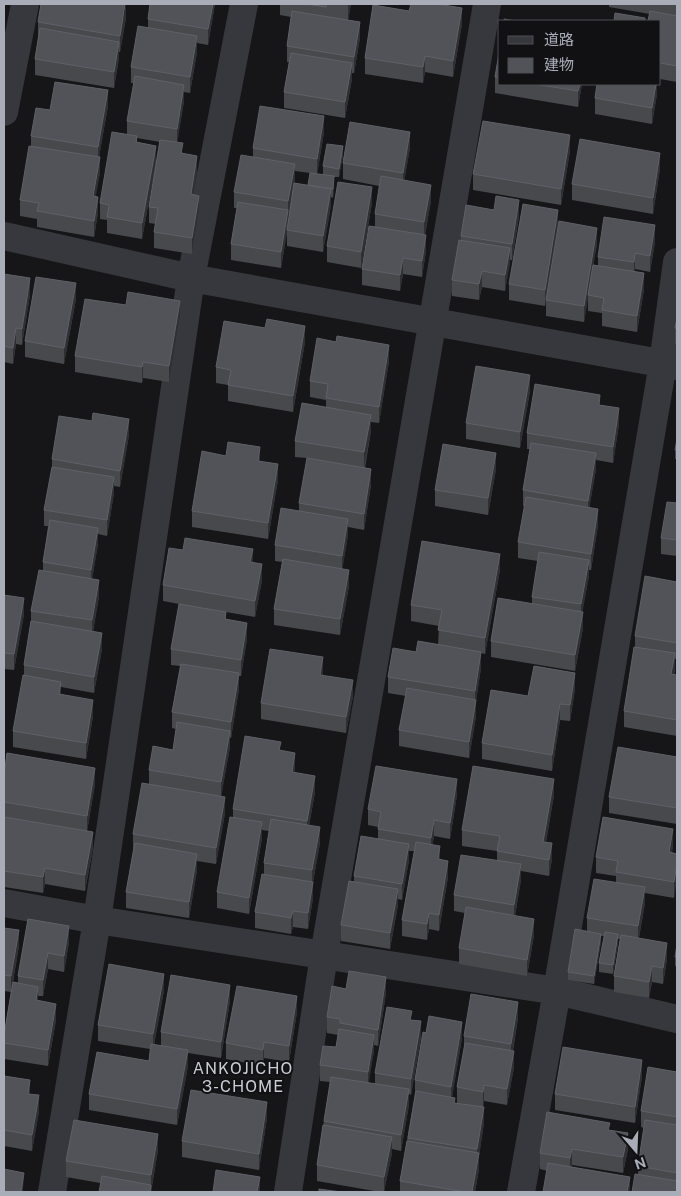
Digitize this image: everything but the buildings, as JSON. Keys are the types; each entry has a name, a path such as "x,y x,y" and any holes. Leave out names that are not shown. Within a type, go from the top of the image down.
{"street":[{"path":"4,112 25,4"},
{"path":"52,1192 97,920 191,278 244,4"},
{"path":"288,1192 324,955 487,4"},
{"path":"4,236 191,278 670,364"},
{"path":"521,1192 670,364 677,262"},
{"path":"4,903 97,920 557,991 677,1019"}],"district":[{"name":"ANKOJICHO 3-CHOME","path":"243,1077"}]}
